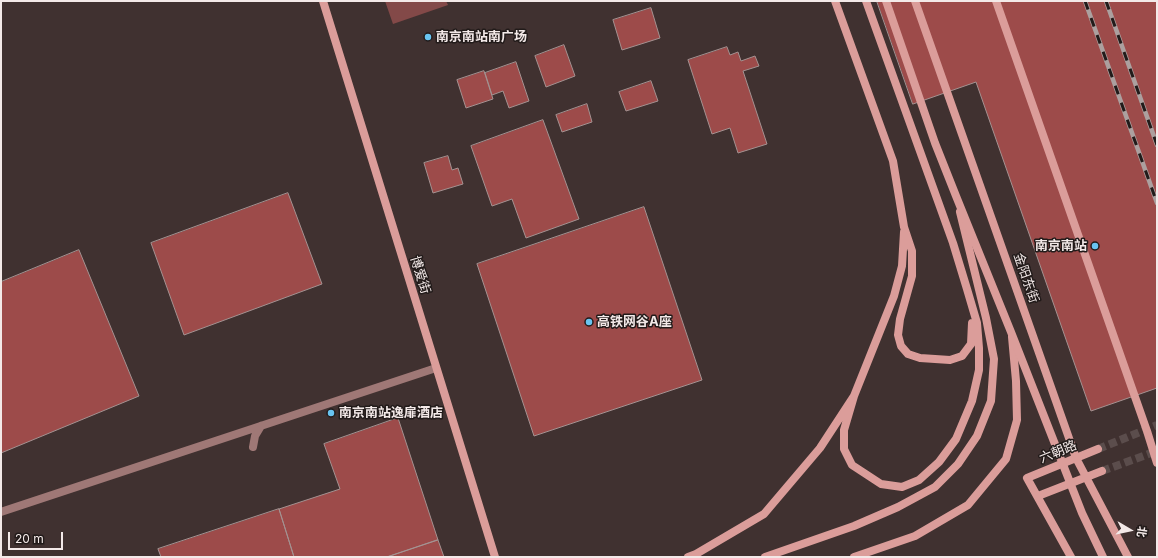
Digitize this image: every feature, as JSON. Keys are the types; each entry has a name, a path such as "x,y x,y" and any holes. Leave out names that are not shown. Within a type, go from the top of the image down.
{"main road":[{"name":"博爱街","path":"323,1 495,557"},
{"path":"835,1 893,161 904,227 912,251 912,276 900,319 898,335 901,346 908,354 920,358 950,360 962,356 967,351 971,344 973,326 967,289"},
{"path":"866,1 953,243 977,323 979,348"},
{"path":"886,1 956,196 1082,513 1103,557"},
{"name":"金阳东街","path":"915,1 1076,458 1128,557"},
{"path":"996,1 1157,463"},
{"path":"765,557 854,526 898,507 935,487 958,464 977,436 991,401 994,359 956,196"},
{"path":"904,227 902,266 894,296 854,396 844,430 844,449 852,465 881,484 902,487 919,480 939,462 956,439 972,402 979,370 980,314 973,264"},
{"path":"854,557 915,536 968,505 1006,458 1017,420 1016,381 1011,332"},
{"path":"688,557 696,554 764,514 820,448 854,396"},
{"name":"六朝路","path":"1038,496 1027,478 1098,449"},
{"path":"1071,557 1038,496 1102,471"}],"lane":[{"path":"1,512 436,368"},
{"path":"252,447 255,436 261,426"}],"shaded area":[{"path":"385,1 446,1 448,5 393,24"}],"building":[{"name":"南京南站","path":"877,1 1157,1 1157,388 1091,411 976,82 913,104"},
{"path":"651,8 660,38 622,50 613,20"},
{"path":"564,45 575,76 546,87 535,56"},
{"path":"727,47 730,55 738,52 741,61 755,56 759,66 743,71 767,144 738,153 730,128 712,134 688,60"},
{"path":"516,62 529,101 509,108 503,91 492,95 485,73"},
{"path":"484,71 493,99 466,108 457,80"},
{"path":"651,81 658,101 626,111 619,92"},
{"path":"587,104 592,122 562,132 556,115"},
{"path":"543,120 579,219 526,238 512,199 492,206 471,146"},
{"path":"448,156 452,170 458,168 463,184 433,193 424,163"},
{"path":"288,193 322,284 184,335 151,243"},
{"name":"高铁网谷A座","path":"644,207 702,380 534,436 477,264"},
{"path":"79,250 139,396 1,453 1,282"},
{"path":"398,418 438,540 387,557 294,557 279,509 340,489 324,444"},
{"path":"279,509 294,557 161,557 158,549"},
{"path":"438,540 444,557 387,557"}],"tunnel":[{"path":"1098,449 1157,425"},
{"path":"1102,471 1157,451"}],"railway":[{"path":"1085,1 1157,203"},
{"path":"1106,1 1157,145"}],"place":[{"name":"南京南站南广场","path":"428,37"},
{"name":"南京南站","path":"1095,246"},
{"name":"高铁网谷A座","path":"589,322"},
{"name":"南京南站逸扉酒店","path":"331,413"}]}
